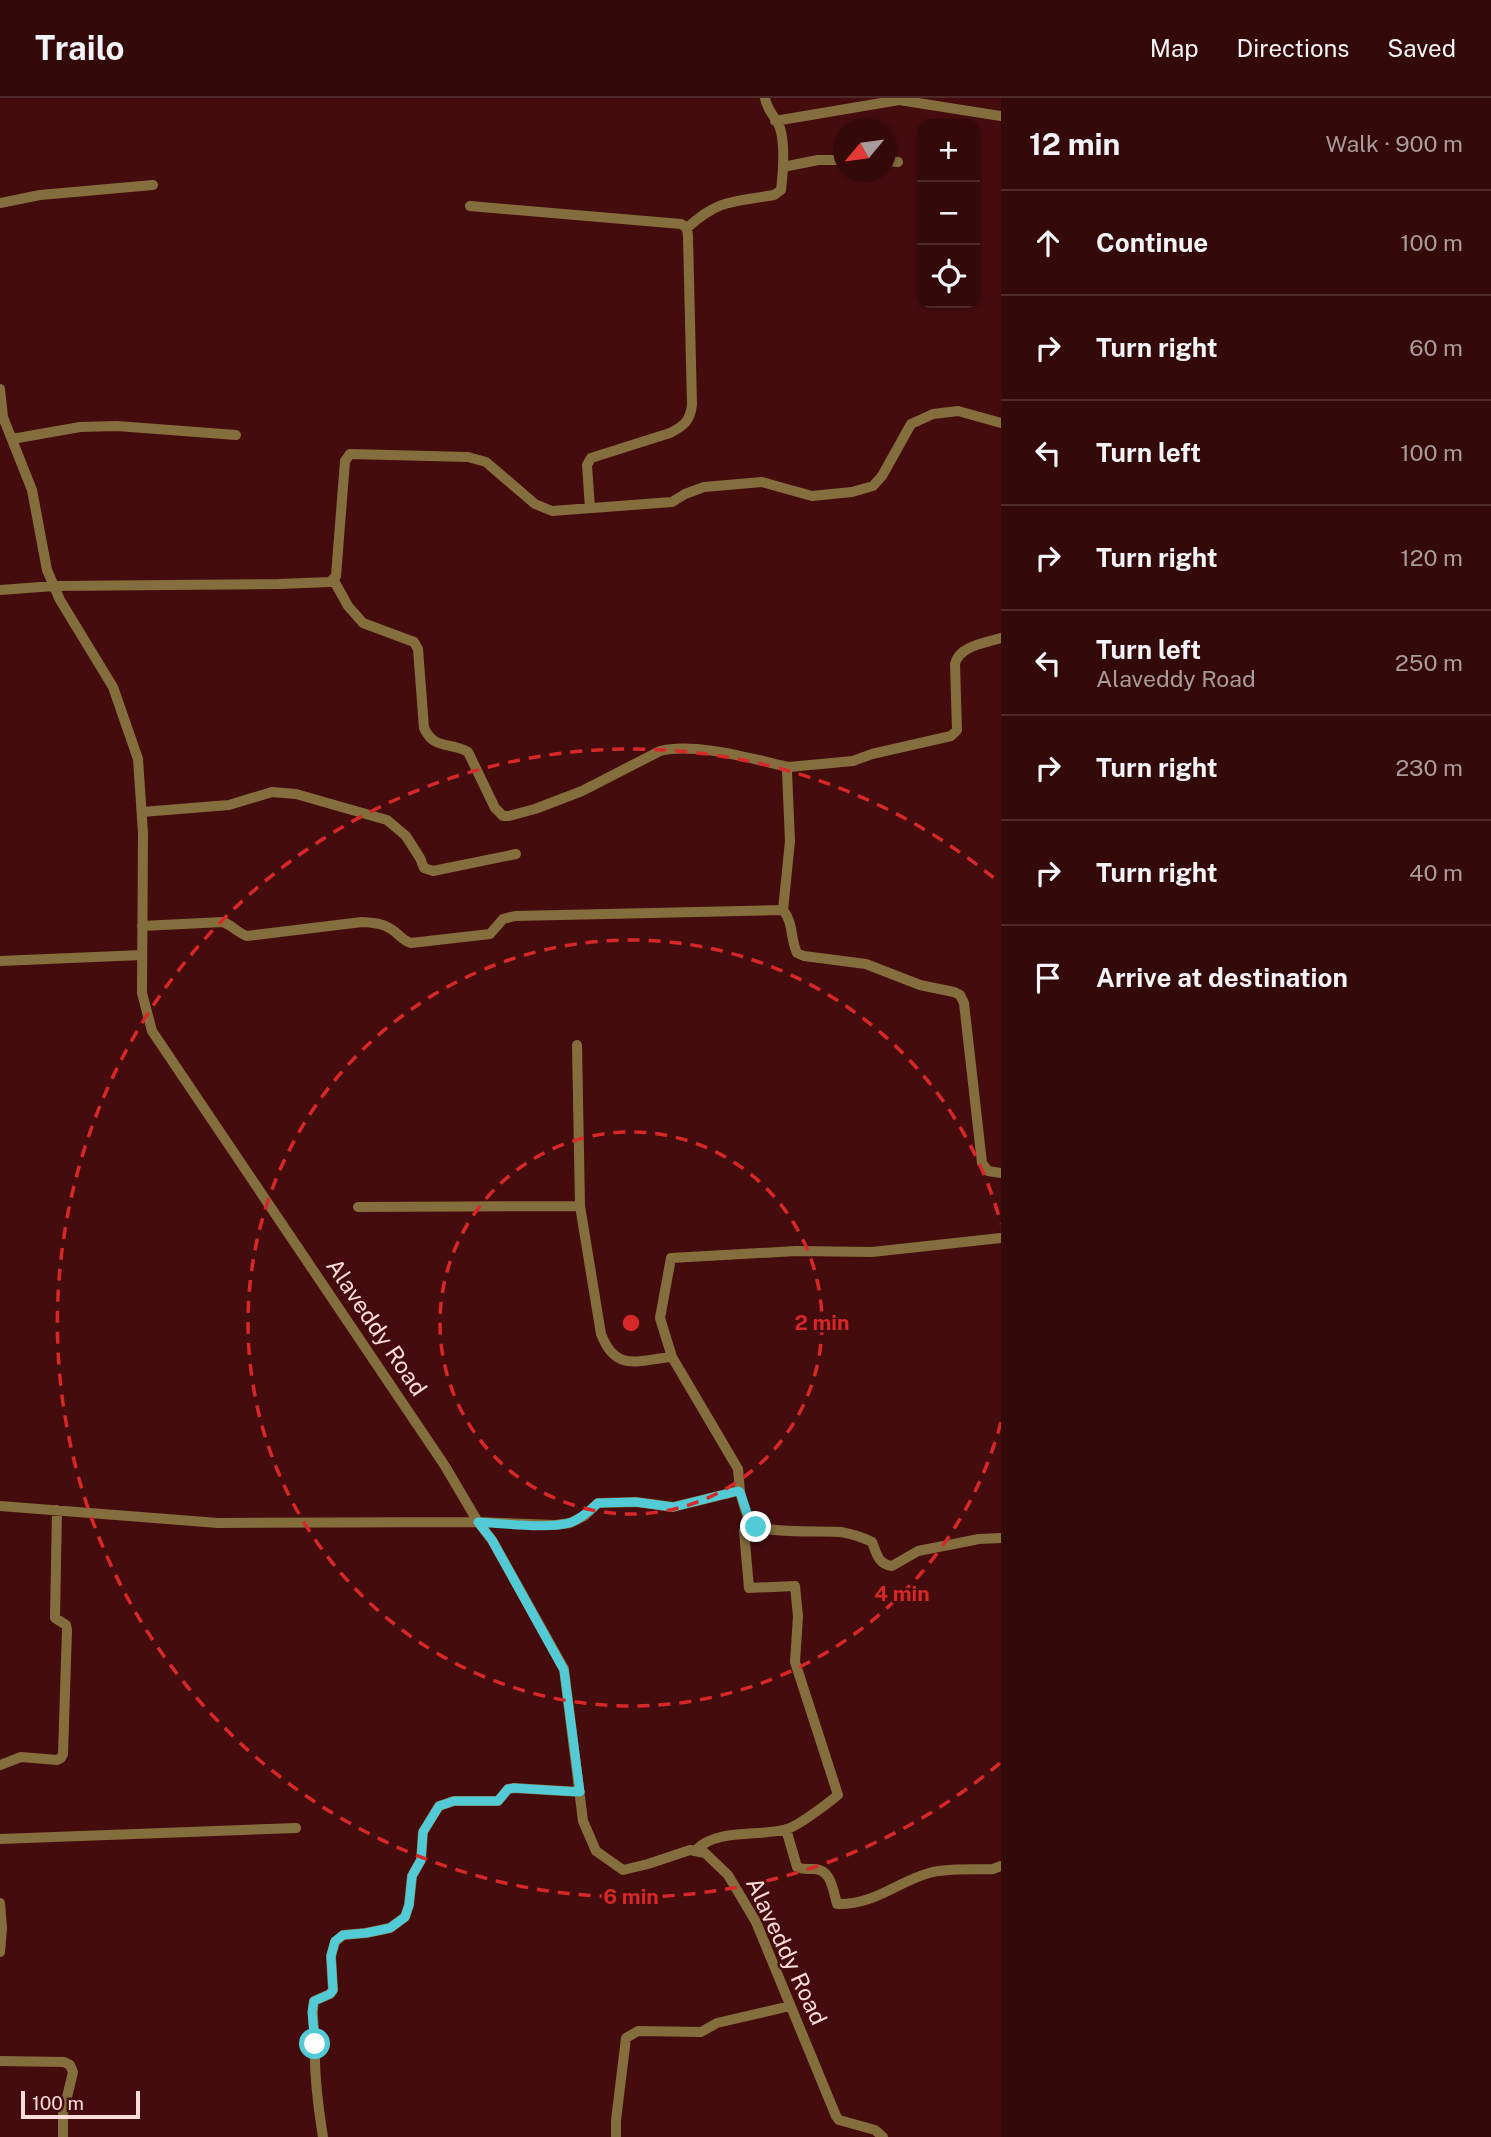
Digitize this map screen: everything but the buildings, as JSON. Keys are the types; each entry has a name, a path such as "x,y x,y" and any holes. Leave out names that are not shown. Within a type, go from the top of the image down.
{"street":[{"path":"687,228 705,212 722,204 778,193 781,190 783,167 780,128 768,111 765,98"},
{"path":"775,121 899,100 1001,116"},
{"path":"783,167 833,160"},
{"path":"0,202 40,195 153,185"},
{"path":"470,206 681,224 687,228 691,418 670,433 591,458 587,465 590,508"},
{"name":"Alaveddy Road","path":"0,390 3,417 32,490 47,570 60,600 113,687 138,759 144,833 142,993 152,1031 445,1466 478,1522 492,1540 564,1670 583,1821 596,1850 623,1870 696,1850 705,1853 728,1875 756,1922 836,2116 839,2120 875,2130 883,2137"},
{"path":"0,590 54,586 330,582 336,576 345,461 350,454 467,457 486,462 535,504 552,511 672,502 704,487 762,482 812,496 852,492 873,486 882,476 911,424 933,414 958,411 1001,423"},
{"path":"12,439 80,427 117,426 236,435"},
{"path":"333,579 348,606 363,623 414,642 418,649 424,728 429,738 436,744 468,752 495,808 503,816 582,792 660,751 671,748 723,753 789,767 853,761 951,736 957,730 957,656 966,650 1001,638"},
{"path":"789,767 790,841 783,911 789,918 793,946 797,953 804,956 866,964 920,985 960,995 964,1003 982,1163 988,1171 1001,1173"},
{"path":"142,812 229,805 272,792 296,794 387,820 406,836 424,868 433,871 516,854"},
{"path":"142,926 223,922 247,936 362,922 379,923 394,930 401,940 411,943 490,934 503,919 514,916 783,911"},
{"path":"0,961 142,955"},
{"path":"578,1045 580,1206 601,1334 606,1349 624,1362 672,1357"},
{"path":"358,1208 580,1206"},
{"path":"1001,1238 872,1252 796,1251 671,1258 660,1318 672,1357 738,1469 740,1492 750,1522 756,1527 787,1531 841,1532 861,1537 872,1542 879,1560 884,1565 892,1566 918,1551 979,1539 1001,1538"},
{"path":"0,1506 218,1522 478,1522 555,1525 577,1520 598,1503 636,1502 673,1507 740,1492"},
{"path":"0,1765 21,1757 57,1760 63,1754 67,1630 66,1625 55,1618 57,1510"},
{"path":"696,1850 702,1843 714,1838 786,1829 824,1807 838,1795 795,1662 798,1616 795,1586 749,1588 744,1531 750,1522"},
{"path":"323,2137 313,2058 315,2044 312,2012 314,2001 333,1990 331,1956 335,1941 343,1935 390,1928 405,1917 412,1876 421,1860 423,1832 439,1806 454,1801 498,1801 508,1789 514,1788 580,1792"},
{"path":"0,1839 296,1828"},
{"path":"786,1829 797,1867 825,1872 837,1904 853,1904 883,1895 903,1883 931,1872 993,1869 1001,1866"},
{"path":"0,1903 0,1952"},
{"path":"616,2137 626,2038 638,2031 701,2032 717,2023 790,2006"},
{"path":"0,2061 64,2062 70,2065 73,2072 63,2114 63,2137"}],"route":[{"path":"315,2044 312,2012 314,2001 333,1990 331,1956 335,1941 343,1935 390,1928 405,1917 412,1876 421,1860 423,1832 439,1806 454,1801 498,1801 508,1789 514,1788 580,1792 564,1670 492,1540 478,1522 555,1525 570,1523 584,1516 598,1503 636,1502 673,1507 738,1491 750,1522 756,1527"}]}
